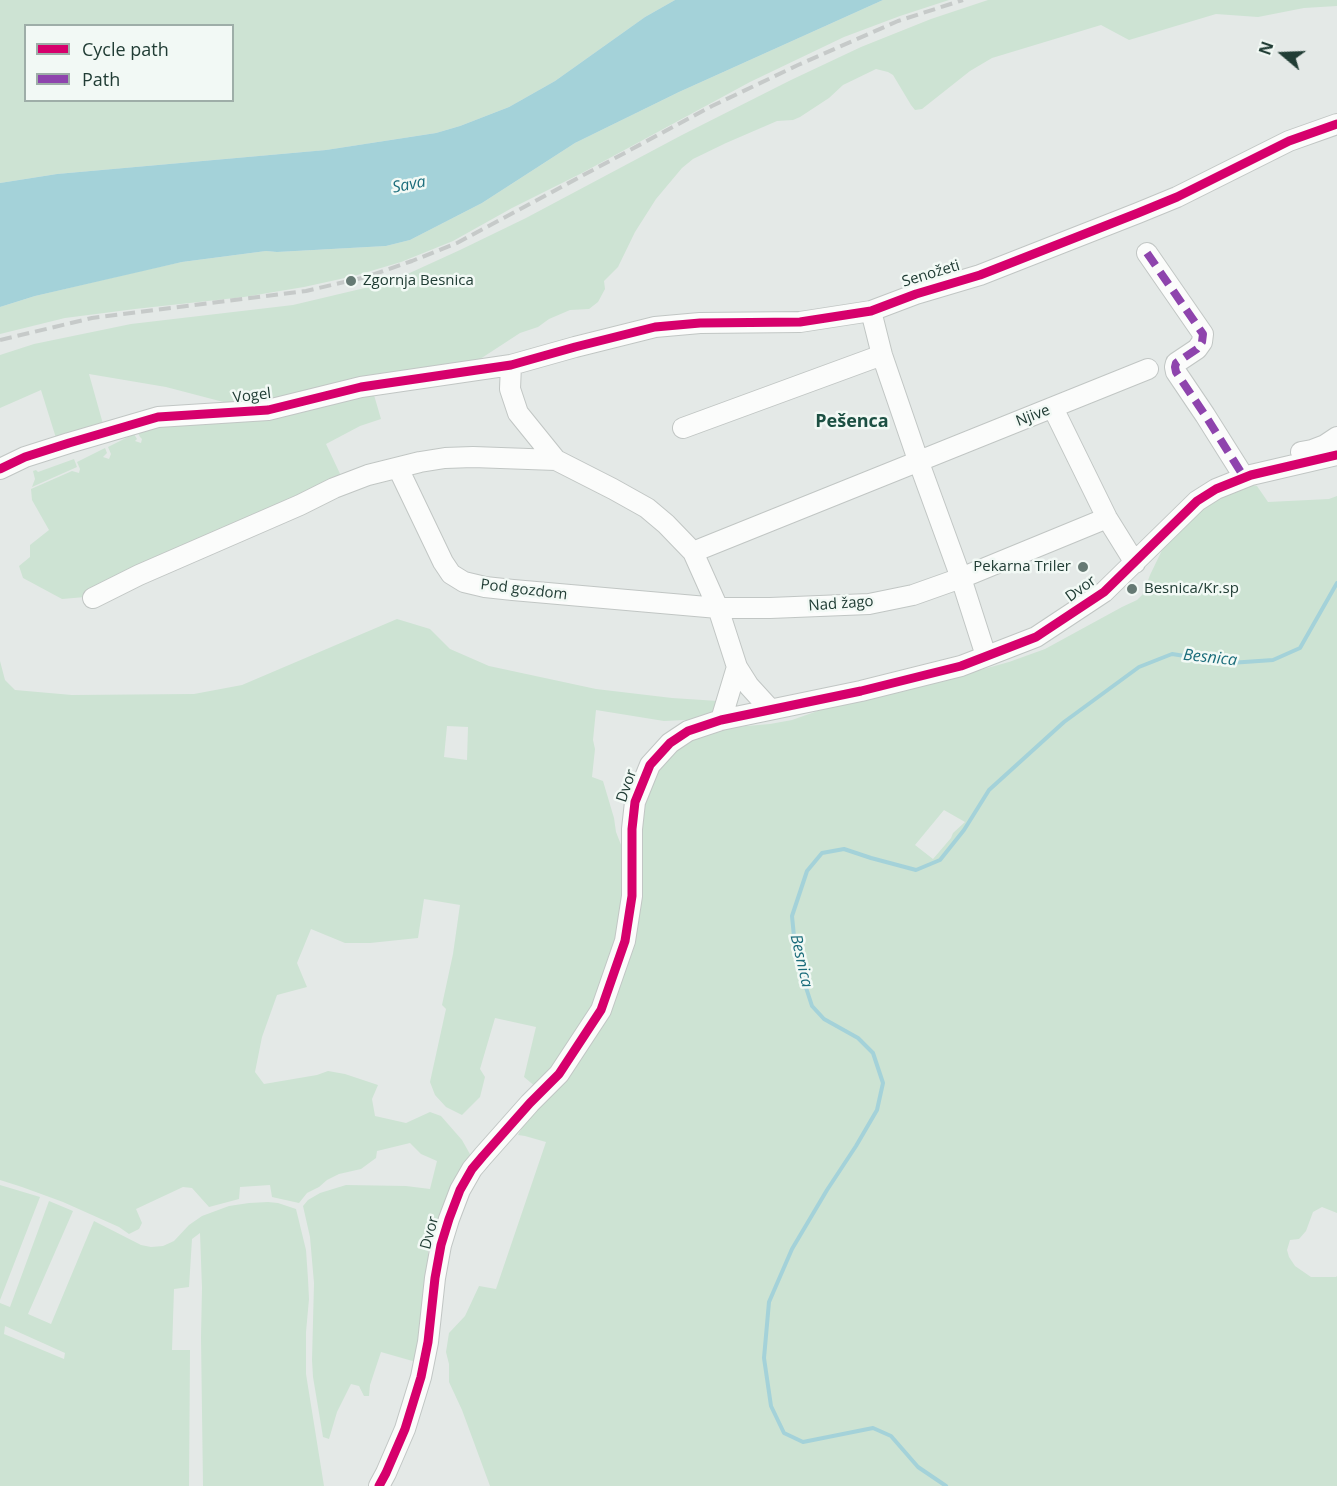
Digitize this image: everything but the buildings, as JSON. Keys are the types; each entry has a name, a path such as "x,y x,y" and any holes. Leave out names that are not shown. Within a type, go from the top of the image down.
{"street":[{"name":"Senožeti","path":"511,365 575,346 655,327 700,323 800,322 871,311 916,294 980,275 1138,213 1177,197 1288,141 1337,124"},
{"path":"1147,253 1203,334 1202,342 1197,349 1176,363 1176,372 1248,476 1267,459 1312,450 1337,437"},
{"path":"871,311 882,355 961,578 986,656"},
{"path":"683,428 882,355"},
{"path":"511,365 510,389 518,412 556,460 647,508 693,552 718,608 737,667 749,686 770,709"},
{"name":"Vogel","path":"0,469 25,457 158,417 268,410 361,387 511,365"},
{"name":"Njive","path":"693,552 1148,369"},
{"path":"1053,408 1107,518 1134,563"},
{"name":"Dvor","path":"379,1486 405,1429 421,1377 441,1245 460,1190 472,1169 483,1156 559,1074 601,1010 625,941 632,896 632,829 635,802 650,765 670,743 688,731 722,720 939,672 961,666 1036,637 1104,592 1197,501 1216,489 1248,476 1337,455"},
{"path":"93,598 334,488 368,476 445,458 556,460"},
{"name":"Pod gozdom","path":"399,468 444,562 452,574 464,582 513,590 718,608"},
{"name":"Nad žago","path":"718,608 869,604 913,595 961,578 1107,518"},
{"path":"722,720 737,667"}],"green space":[{"path":"0,0 675,0 645,17 555,81 509,107 436,133 326,150 57,174 0,183"},
{"path":"883,0 949,0 844,37 750,82 453,241 401,262 354,276 304,287 244,297 65,318 0,334 0,307 35,296 145,270 182,262 266,251 386,246 410,240 482,203 575,143 679,92"},
{"path":"988,0 1337,0 1337,6 1304,8 1258,17 1216,14 1129,40 1101,25 992,58 970,71 922,109 915,110 893,75 876,69 843,85 829,98 800,117 777,121 693,159 682,168 656,199 635,232 618,267 604,281 605,289 598,302 589,309 570,310 549,319 538,327 520,333 474,363 258,406 231,404 166,387 89,374 103,424 56,438 41,390 0,408 0,355 34,344 131,324 293,305 390,282 526,218 791,80 861,47 931,19"},
{"path":"394,389 374,395 381,419 360,426 326,444 342,478 85,597 62,599 23,578 19,566 30,557 30,545 49,530 32,500 31,489 72,471 79,473 77,462 105,448 107,453 103,457 109,459 111,454 108,447 134,434 137,439 135,441 141,443 142,439 138,433 161,423 217,424 270,417"},
{"path":"74,459 77,467 32,487 35,479 33,471 38,472"},
{"path":"1248,484 1257,486 1268,502 1329,499 1337,496 1337,1213 1322,1207 1313,1212 1306,1231 1299,1239 1290,1240 1287,1250 1295,1266 1311,1277 1337,1276 1337,1486 490,1486 462,1410 449,1382 446,1352 449,1333 465,1316 479,1286 496,1289 546,1142 518,1135 606,1016 641,806 657,770 686,742 723,728 792,720 829,707 1009,662 1045,649 1137,600 1143,594 1165,544 1188,521 1221,496","holes":["944,810 965,822 953,833 933,859 915,845"]},
{"path":"397,619 430,629 450,649 489,666 596,689 718,701 715,712 692,722 664,721 596,710 592,777 603,781 616,832 625,855 623,921 595,1007 571,1045 536,1087 524,1077 536,1027 495,1018 480,1069 485,1077 480,1097 462,1115 446,1107 435,1095 430,1082 446,1009 442,1005 460,905 424,899 418,938 345,943 311,929 297,963 307,987 277,995 262,1037 255,1072 264,1084 328,1071 378,1085 372,1099 375,1116 406,1123 430,1112 441,1116 462,1140 471,1156 443,1205 428,1252 429,1267 416,1362 381,1352 370,1385 369,1396 364,1396 359,1386 351,1384 337,1412 329,1439 323,1437 313,1377 314,1283 310,1237 303,1206 320,1193 346,1185 406,1186 430,1189 437,1161 421,1154 410,1143 377,1151 376,1158 361,1169 339,1174 327,1180 307,1193 299,1203 272,1197 270,1185 240,1187 239,1199 209,1207 192,1188 183,1187 136,1209 142,1223 139,1229 129,1234 119,1227 63,1202 0,1180 0,661 5,680 15,690 72,695 194,694 242,685","holes":["447,726 468,727 467,760 444,757"]},
{"path":"0,1185 40,1197 0,1300"},
{"path":"49,1201 73,1211 28,1314 51,1324 94,1221 141,1245 151,1247 163,1246 174,1241 189,1225 202,1216 229,1206 268,1202 296,1209 306,1250 308,1279 306,1374 324,1486 203,1486 200,1233 192,1239 189,1287 174,1289 172,1350 190,1350 189,1486 0,1486 0,1303 10,1307","holes":["5,1326 65,1353 64,1359 4,1334"]}],"water":[{"name":"Sava","path":"675,0 883,0 679,92 575,143 482,203 410,240 386,246 266,251 182,262 35,296 0,307 0,183 57,174 326,150 436,133 509,107 555,81 645,17"}],"waterway":[{"name":"Besnica","path":"946,1486 918,1467 891,1436 873,1428 803,1442 784,1433 771,1406 764,1358 769,1302 792,1249 877,1110 883,1083 873,1053 858,1038 824,1019 812,1006 796,957 792,916 807,871 822,853 844,849 916,870 940,860 964,830 989,790 1064,722 1139,667 1172,654 1230,663 1273,660 1300,648 1337,583"}],"railway":[{"path":"0,340 92,318 306,291 366,277 412,261 457,243 712,106 798,65 898,21 963,0"}],"marked path":[{"path":"1147,253 1203,334 1202,342 1197,349 1176,363 1176,372 1244,477"}],"cycle path":[{"path":"0,469 25,457 158,417 268,410 361,387 511,365 655,327 700,323 800,322 871,311 916,294 980,275 1138,213 1177,197 1289,141 1337,124"},
{"path":"379,1486 405,1429 421,1377 441,1245 460,1190 472,1169 483,1156 559,1074 601,1010 625,941 632,896 632,829 635,802 650,765 670,743 688,731 721,720 861,691 961,666 1036,637 1104,592 1197,501 1216,489 1251,475 1337,455"}],"place":[{"name":"Zgornja Besnica","path":"351,281"},
{"name":"Pekarna Triler","path":"1083,567"},
{"name":"Besnica/Kr.sp","path":"1132,589"}],"district":[{"name":"Pešenca","path":"852,422"}]}
